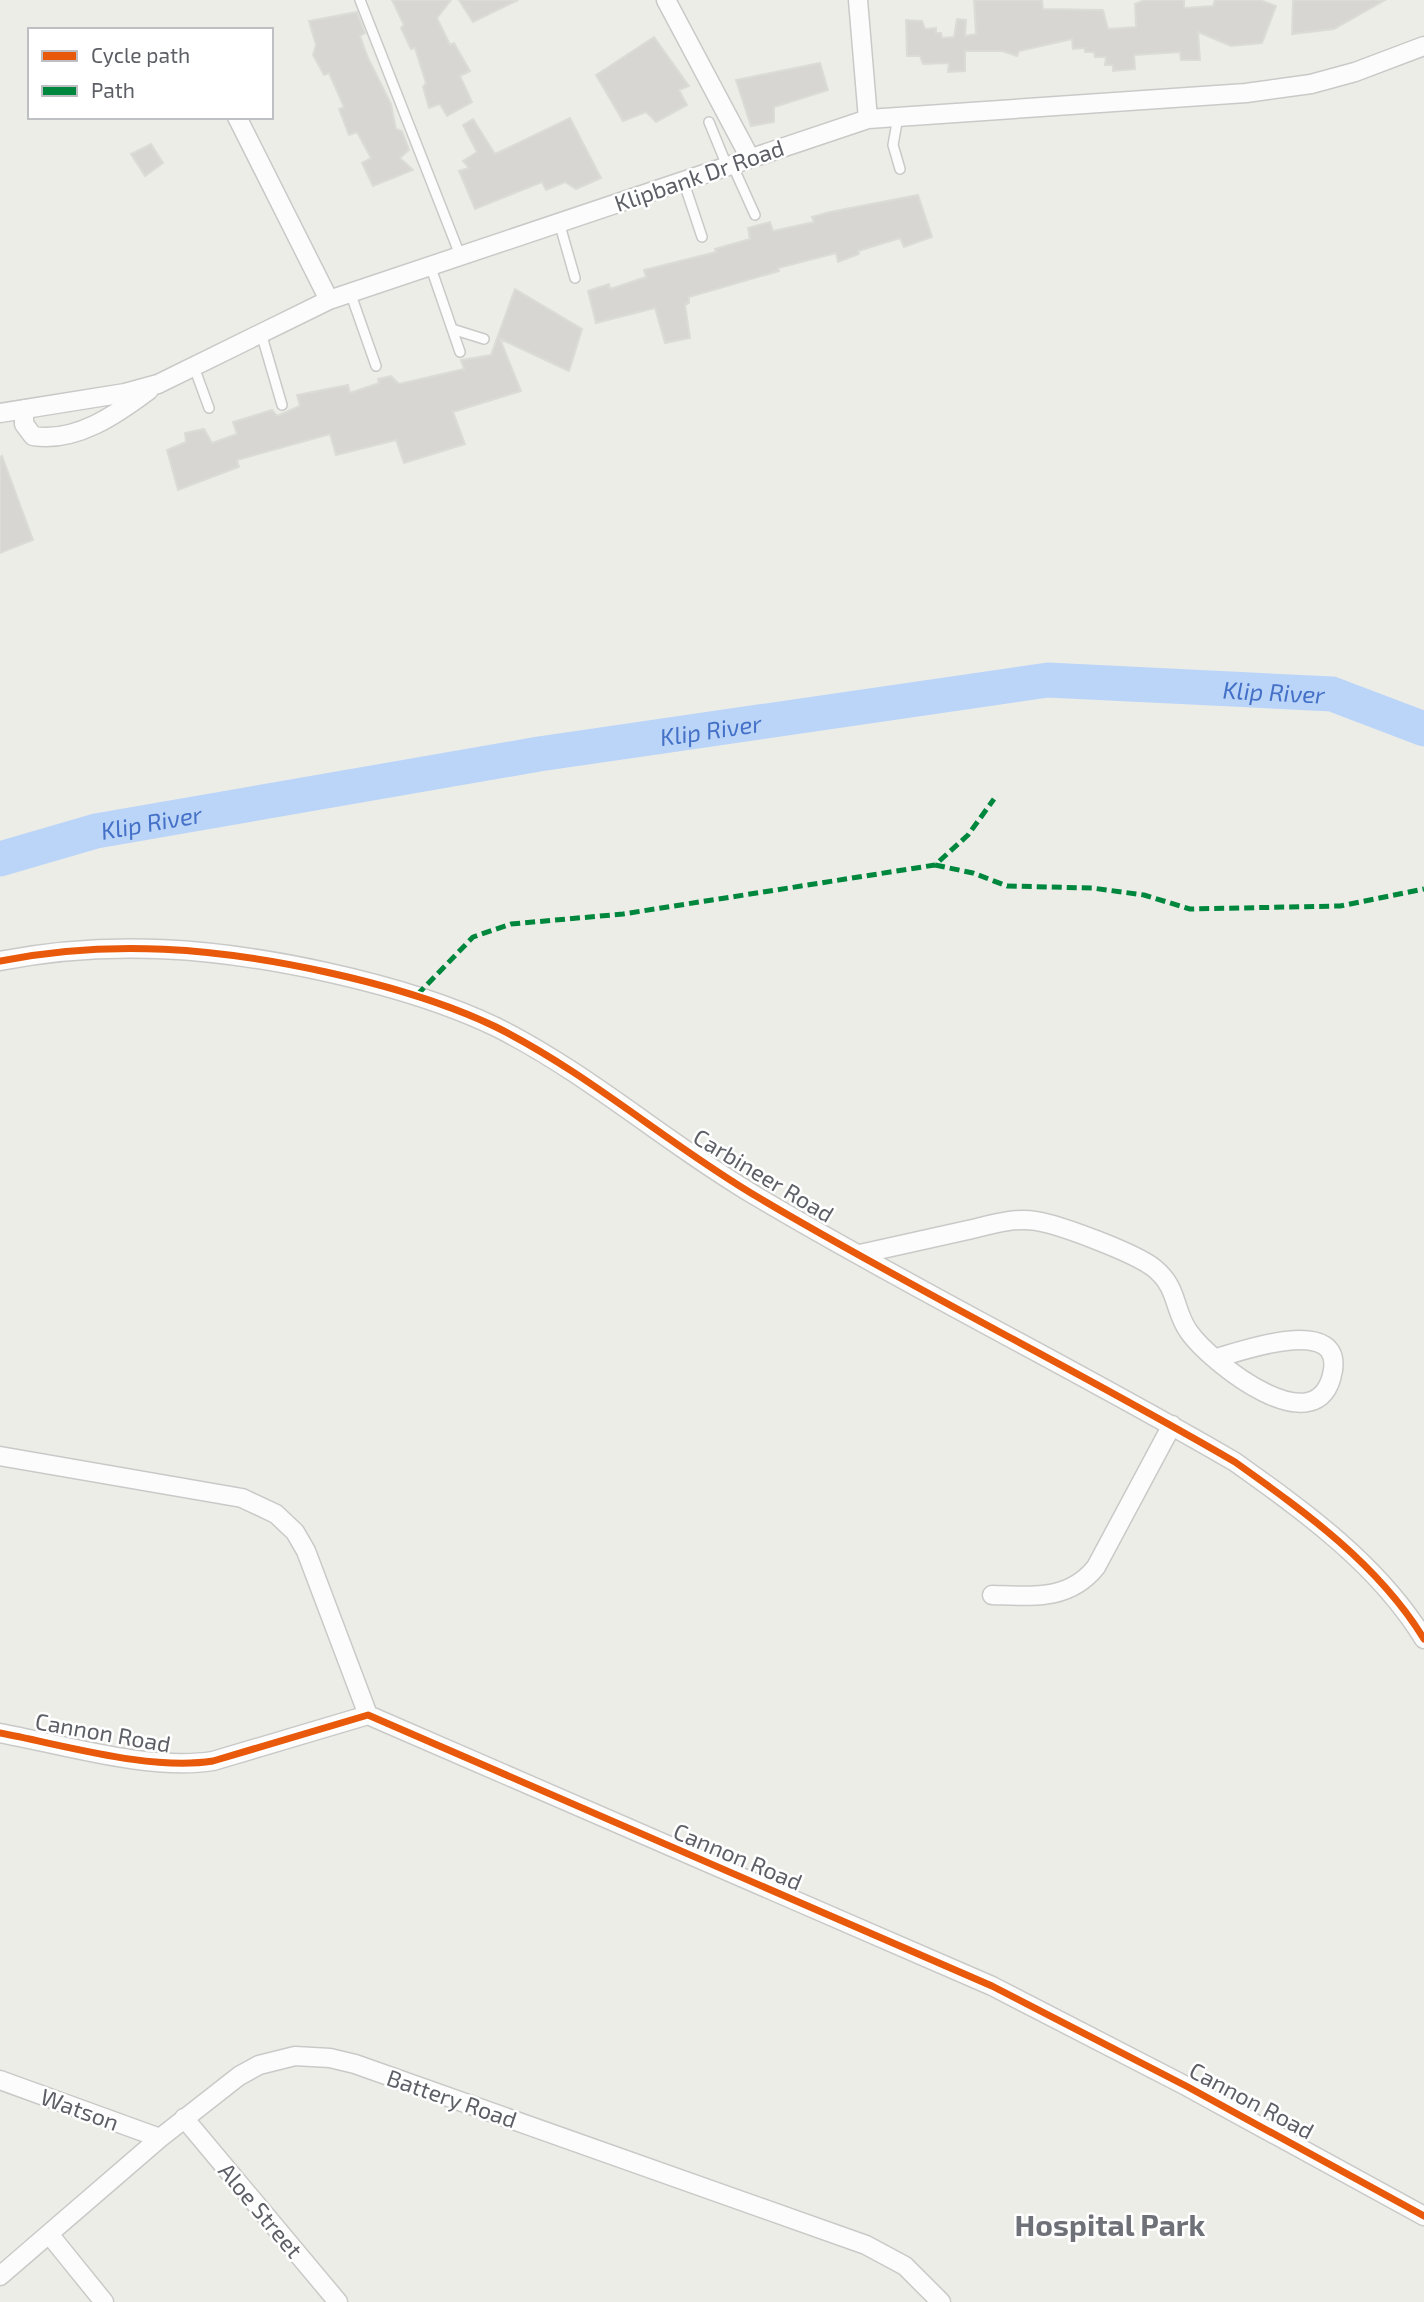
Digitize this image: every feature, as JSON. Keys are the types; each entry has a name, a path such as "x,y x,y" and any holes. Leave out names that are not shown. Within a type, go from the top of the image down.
{"street":[{"path":"666,0 750,158"},
{"path":"859,0 868,119"},
{"name":"Klipbank Dr Road","path":"0,413 125,393 158,384 350,292 868,119 1246,93 1322,81 1424,46"},
{"path":"238,119 329,300"},
{"path":"24,409 24,424 33,436 65,434 112,419 158,384"},
{"name":"Carbineer Road","path":"0,961 97,948 157,947 220,952 343,976 417,995 498,1028 759,1198 1235,1462 1294,1504 1347,1548 1402,1606 1424,1639"},
{"path":"860,1254 1009,1221 1040,1222 1128,1255 1154,1268 1175,1293 1189,1332 1217,1358 1255,1388 1293,1404 1309,1401 1322,1394 1333,1367 1331,1356 1322,1345 1303,1338 1217,1358"},
{"path":"992,1595 1049,1595 1072,1589 1082,1582 1096,1567 1172,1425"},
{"path":"0,1456 219,1492 263,1506 276,1514 295,1532 306,1551 368,1715"},
{"name":"Cannon Road","path":"0,1733 159,1763 191,1765 213,1761 368,1715 992,1986 1188,2087 1424,2216"},
{"name":"Battery Road","path":"0,2276 160,2138 239,2076 259,2065 295,2056 330,2058 866,2245 905,2266 942,2302"},
{"name":"Watson","path":"0,2080 160,2138"},
{"name":"Aloe Street","path":"184,2118 338,2302"},
{"path":"48,2234 104,2302"}],"lane":[{"path":"360,0 460,256"},
{"path":"898,117 893,145 900,169"},
{"path":"709,122 755,215"},
{"path":"683,180 702,237"},
{"path":"559,222 575,278"},
{"path":"430,265 460,352"},
{"path":"350,292 376,366"},
{"path":"452,329 484,339"},
{"path":"261,333 282,405"},
{"path":"194,367 209,408"}],"building":[{"path":"392,0 451,0 437,18 450,45 454,43 470,71 460,76 472,102 447,116 440,104 429,108 423,87 426,83 415,48 411,49 401,28 404,25"},
{"path":"459,0 518,0 473,22"},
{"path":"974,0 1042,0 1043,9 1103,10 1108,29 1136,27 1135,4 1145,0 1184,0 1184,8 1213,6 1215,0 1260,0 1276,6 1262,43 1231,46 1198,32 1200,60 1181,60 1180,52 1134,55 1135,69 1113,71 1113,65 1105,65 1106,57 1095,57 1094,52 1085,52 1085,48 1073,49 1072,39 1019,51 1017,56 1002,51 965,51 965,71 948,72 949,63 923,64 920,56 907,56 906,20 922,21 925,29 936,28 936,33 941,33 942,38 954,37 957,19 966,20 965,36 976,34"},
{"path":"1293,0 1385,0 1334,29 1292,34"},
{"path":"357,12 365,33 360,36 368,58 391,104 396,129 402,131 409,150 400,158 413,170 373,186 362,163 371,158 357,132 349,135 339,109 344,107 329,73 324,75 313,55 316,45 309,21"},
{"path":"654,37 689,86 679,90 687,105 656,122 646,112 623,121 596,75"},
{"path":"820,63 828,90 774,107 774,122 751,126 736,80"},
{"path":"570,118 601,178 576,189 565,182 546,190 542,182 475,209 459,171 469,168 463,161 477,152 463,125 473,119 495,154"},
{"path":"151,144 163,163 145,176 131,154"},
{"path":"918,195 932,237 904,247 900,238 858,251 859,254 838,262 836,253 778,268 779,271 689,297 689,303 685,305 690,338 665,343 655,308 596,323 588,291 609,284 610,289 646,277 644,270 716,252 715,249 750,239 748,228 770,222 773,231 814,222 812,217 830,212"},
{"path":"515,289 582,329 569,371 500,339 521,391 453,412 465,444 404,463 396,440 336,455 330,434 237,460 239,467 178,490 167,450 186,442 185,433 204,429 212,443 237,434 233,422 272,410 277,416 300,406 297,395 348,385 350,393 379,383 378,379 391,376 399,384 464,369 461,360 491,355"},
{"path":"2,456 33,540 0,553 0,457"}],"waterway":[{"name":"Klip River","path":"0,859 96,831 539,754 1048,680 1332,694 1424,729"}],"marked path":[{"path":"417,995 473,937 511,924 623,914 935,865 968,835 994,799"},
{"path":"935,865 973,873 1007,886 1092,888 1144,895 1190,909 1340,906 1424,889"}],"cycle path":[{"path":"0,961 41,954 123,948 245,957 326,972 391,988 455,1009 496,1027 564,1066 761,1199 1235,1462 1288,1500 1362,1563 1406,1612 1424,1639"},
{"path":"0,1733 135,1760 188,1763 213,1761 368,1715 992,1986 1188,2087 1424,2216"}],"district":[{"name":"Hospital Park","path":"1110,2224"}]}
